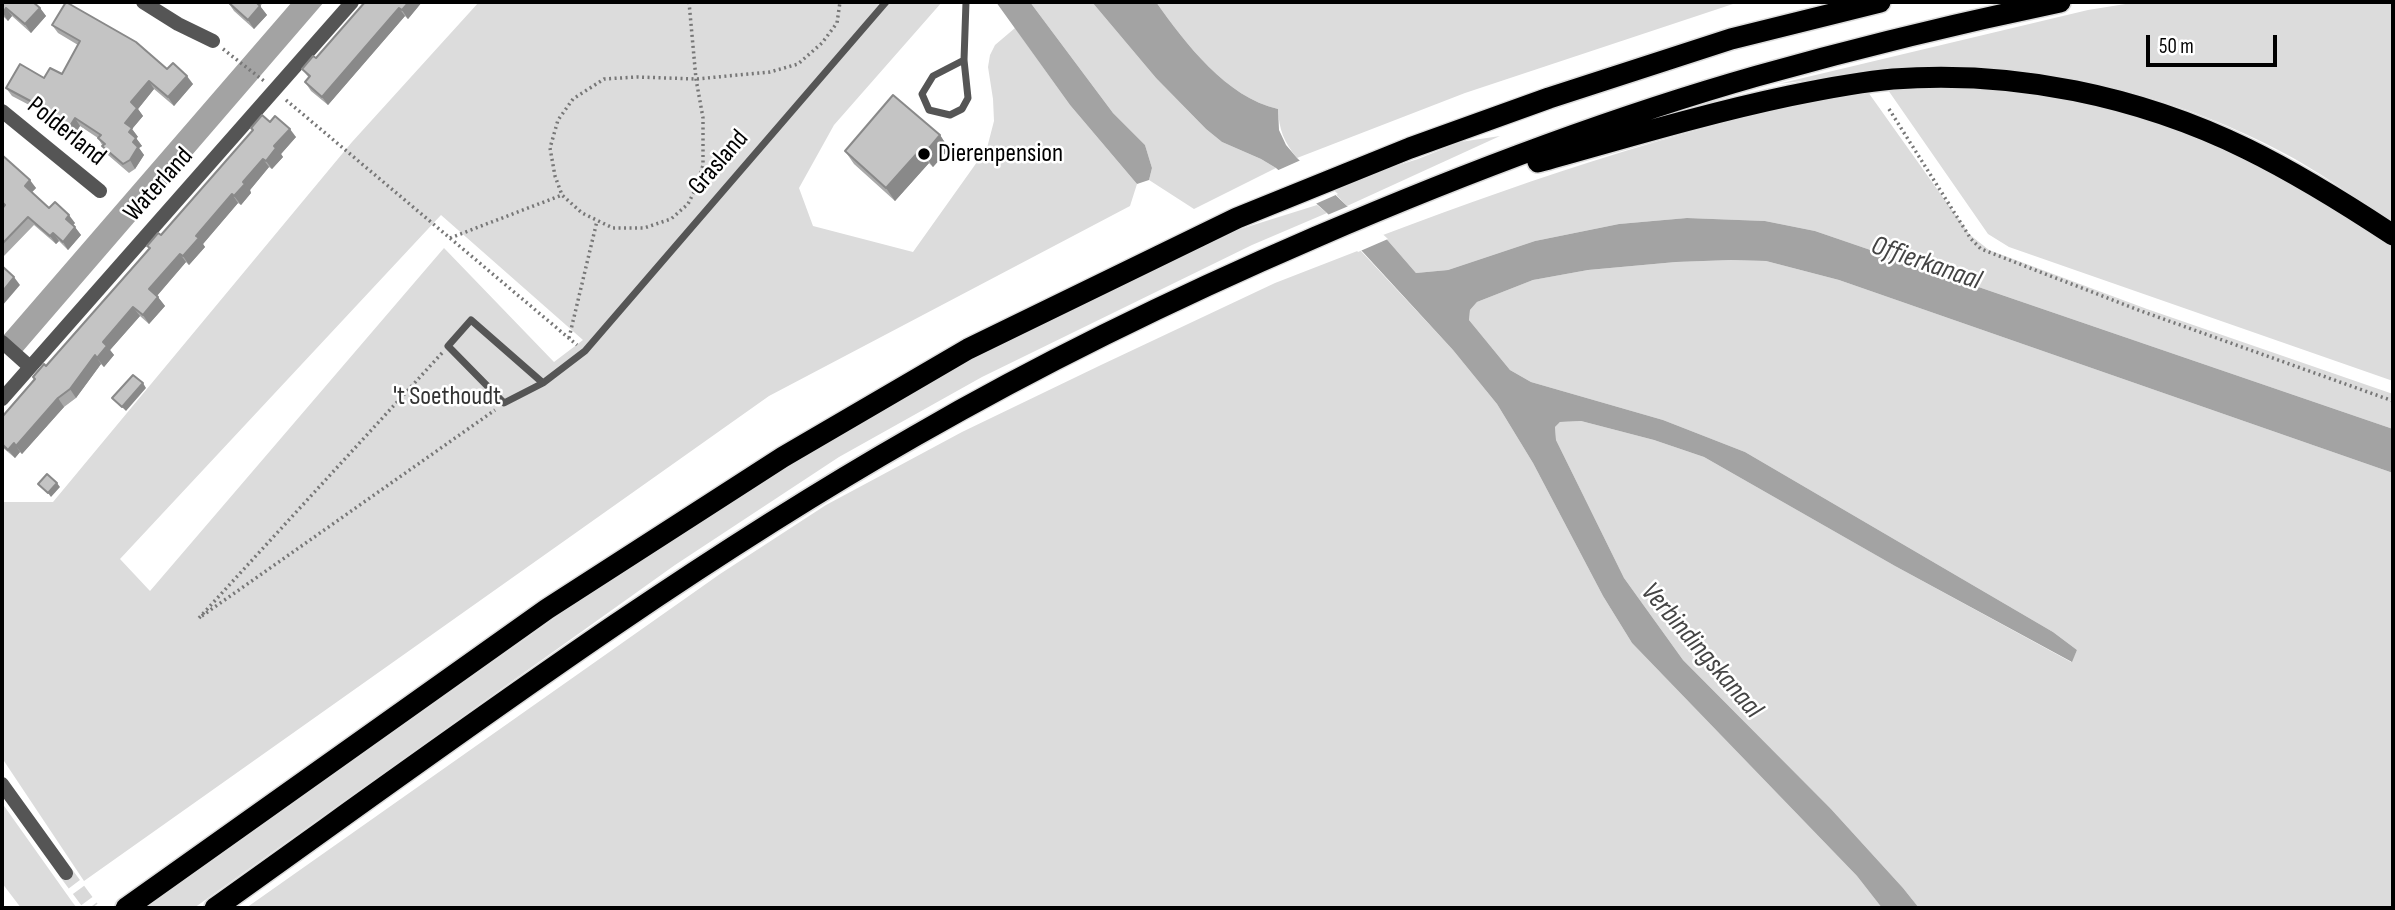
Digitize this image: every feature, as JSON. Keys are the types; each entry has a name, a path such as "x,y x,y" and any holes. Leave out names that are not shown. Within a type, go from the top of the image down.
{"highway":[{"path":"126,908 547,609 783,457 968,349 1237,218 1410,148 1549,98 1731,39 1880,2"},
{"path":"215,908 556,665 709,562 911,438 1011,382 1197,289 1441,184 1578,134 1754,77 2060,2"},
{"path":"1441,184 1498,173 1730,108 1833,87 1892,79 1947,76 2039,84 2096,95 2153,111 2246,149 2305,180 2393,235"}],"street":[{"path":"143,2 178,24 213,41"},
{"name":"Waterland","path":"2,399 27,364 269,86 352,2"},
{"name":"Polderland","path":"2,111 100,191"},
{"path":"2,342 27,364"},
{"path":"2,784 66,873"}],"lane":[{"name":"Grasland","path":"504,403 543,383 585,351 886,2"},
{"path":"964,60 933,76 922,94 929,110 950,115 962,109 968,98 964,60 966,2"},
{"path":"504,403 448,346 471,320 543,383"}],"path":[{"path":"689,2 696,79 703,118 703,165 697,186 688,204 671,219 644,228 613,229 582,213 562,195 550,148 558,120 573,99 604,79 696,79 771,72 798,64 822,43 837,23 840,2"},
{"path":"235,59 585,351"},
{"path":"1889,109 1971,239 1981,249 2141,311 2393,401"},
{"path":"450,238 562,195"},
{"path":"569,338 597,222"},
{"path":"448,346 199,618 504,403"}],"green space":[{"name":"'t Soethoudt","path":"479,2 942,2 834,125 799,188 813,226 913,252 987,148 994,121 988,67 990,55 995,45 1015,28 1070,105 1137,184 1130,206 769,396 84,881 2,758 2,502 53,502 352,142","holes":["441,215 583,340 554,362 444,248 150,591 120,559"]},
{"path":"1030,2 1092,2 1156,78 1206,129 1222,142 1276,168 1194,209 1149,180 1152,168 1145,145 1113,113"},
{"path":"1156,2 1739,2 1465,93 1297,158 1283,135 1278,109 1259,103 1224,81 1180,35"},
{"path":"2138,2 2393,2 2393,223 2333,182 2262,142 2192,112 2118,89 2043,74 1977,68 1892,71 1778,84 2088,10"},
{"path":"2018,89 2094,101 2204,137 2320,198 2393,248 2393,381 2009,247 1988,234 1888,90"},
{"path":"1868,92 1969,234 1989,250 2147,309 2393,394 2393,429 1815,231 1765,221 1687,218 1619,224 1535,241 1448,270 1416,273 1383,235 1562,171 1683,134"},
{"path":"1500,136 1347,206 1329,187 1418,159 1460,142"},
{"path":"1317,205 1327,213 1252,245 982,377 839,457 675,565 194,908 146,908 590,593 833,437 975,358 1185,253 1231,232"},
{"path":"1360,250 1453,350 1497,404 1533,463 1603,596 1632,643 1857,876 1882,908 246,908 720,574 826,505 962,432 1101,365 1275,283"},
{"path":"1731,260 1766,261 1839,280 2393,473 2393,908 1919,908 1831,809 1683,660 1624,578 1556,440 1555,427 1560,422 1581,421 1654,440 1704,457 2071,662 2077,650 2053,632 1745,452 1663,420 1531,382 1510,370 1469,320 1470,310 1477,302 1533,280 1588,270"},
{"path":"2,803 77,908 21,908 2,883"}],"shaded area":[{"path":"292,2 324,2 22,352 3,336"},
{"path":"996,2 1030,2 1113,113 1145,145 1152,168 1149,180 1137,184 1070,105"},
{"path":"1092,2 1156,2 1180,35 1224,81 1259,103 1278,109 1279,130 1286,145 1347,206 1383,235 1416,273 1448,270 1535,241 1619,224 1687,218 1765,221 1815,231 2393,429 2393,473 1839,280 1766,261 1676,262 1588,270 1533,280 1477,302 1470,310 1469,320 1510,370 1531,382 1663,420 1745,452 2053,632 2077,650 2072,662 1895,566 1704,457 1654,440 1581,421 1560,422 1555,427 1556,440 1624,578 1683,660 1831,809 1919,908 1882,908 1857,876 1632,643 1603,596 1533,463 1497,404 1453,350 1327,213 1276,168 1222,142 1206,129 1156,78"}],"pier":[{"path":"1301,160 1338,194 1313,205 1274,172"},
{"path":"1351,205 1388,239 1358,252 1325,216"}],"building":[{"path":"2,2 33,2 40,8 25,24 6,8 3,13"},
{"path":"66,2 136,42 167,69 173,63 187,76 168,97 149,81 131,102 137,108 125,123 132,128 129,132 136,138 133,142 138,147 130,160 123,164 102,146 105,144 98,138 101,135 75,118 70,126 52,115 53,113 6,88 20,64 44,78 50,68 62,74 80,41 52,25"},
{"path":"228,2 256,2 260,6 248,20"},
{"path":"365,2 409,2 402,10 399,8 322,97 305,82 310,76 302,69 313,56 316,58"},
{"path":"893,95 940,135 924,154 920,150 886,188 845,151"},
{"path":"262,115 270,122 275,116 290,129 274,146 276,148 266,161 263,159 243,182 245,184 234,196 232,194 196,236 199,238 183,256 180,254 149,289 158,297 143,315 133,307 103,342 107,346 97,358 95,355 70,389 58,398 16,446 14,443 8,450 2,444 2,417 35,379 33,377 44,364 46,366 150,248 147,246 158,233 161,235 253,130 251,128"},
{"path":"2,155 30,180 25,186 49,208 55,202 69,215 66,219 75,227 63,242 53,233 50,236 28,217 2,244 2,209 5,205 2,202"},
{"path":"2,266 14,277 2,292"},
{"path":"133,375 143,383 122,407 112,398"},
{"path":"47,474 57,483 48,493 38,484"}],"tunnel":[{"path":"66,873 92,908"}],"place":[{"name":"Dierenpension","path":"924,154"}],"water label":[{"name":"Offierkanaal","path":"1926,264"},
{"name":"Verbindingskanaal","path":"1701,651"}]}
